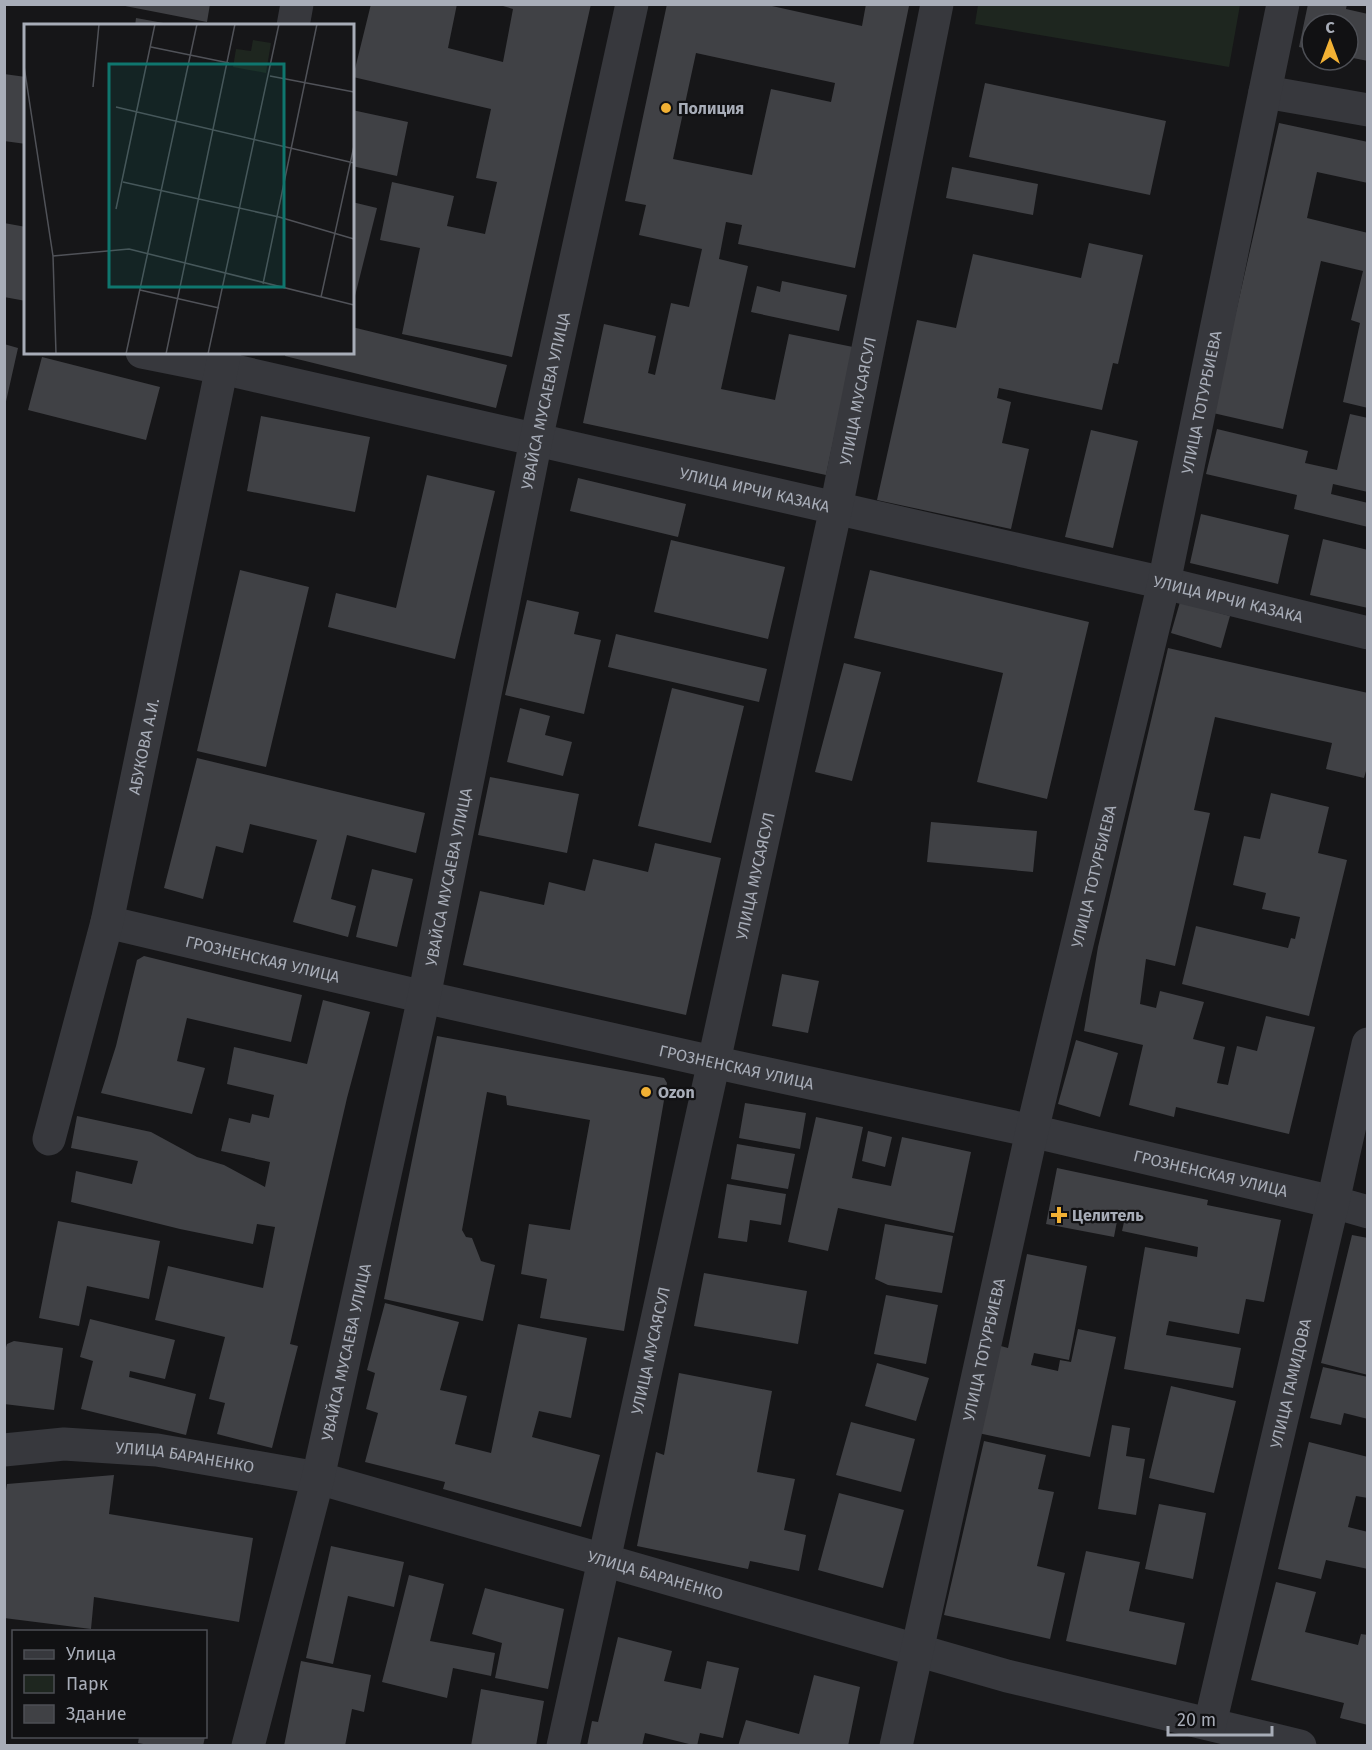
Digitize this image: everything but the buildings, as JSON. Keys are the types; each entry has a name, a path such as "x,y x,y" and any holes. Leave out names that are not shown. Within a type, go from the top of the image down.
{"street":[{"path":"293,24 297,4"},
{"name":"УВАЙСА МУСАЕВА УЛИЦА","path":"248,1746 318,1478 424,997 536,440 632,4"},
{"name":"УЛИЦА МУСАЯСУЛ","path":"563,1746 836,508 937,4"},
{"name":"УЛИЦА ТОТУРБИЕВА","path":"896,1746 1032,1131 1164,583 1283,4"},
{"path":"1265,92 1368,110"},
{"name":"УЛИЦА ИРЧИ КАЗАКА","path":"162,354 224,360 536,440 1164,583 1368,633"},
{"name":"АБУКОВА А.И.","path":"49,1139 107,922 224,360"},
{"name":"ГРОЗНЕНСКАЯ УЛИЦА","path":"107,922 424,997 1032,1131 1368,1212"},
{"name":"УЛИЦА ГАМИДОВА","path":"1210,1724 1368,1044"},
{"name":"УЛИЦА БАРАНЕНКО","path":"4,1450 64,1444 157,1450 318,1478 1007,1677 1300,1746"}],"green space":[{"path":"978,4 1240,5 1229,67 975,24"}],"place":[{"name":"Полиция","path":"666,108"},
{"name":"Ozon","path":"646,1092"},
{"name":"Целитель","path":"1059,1215"}]}
